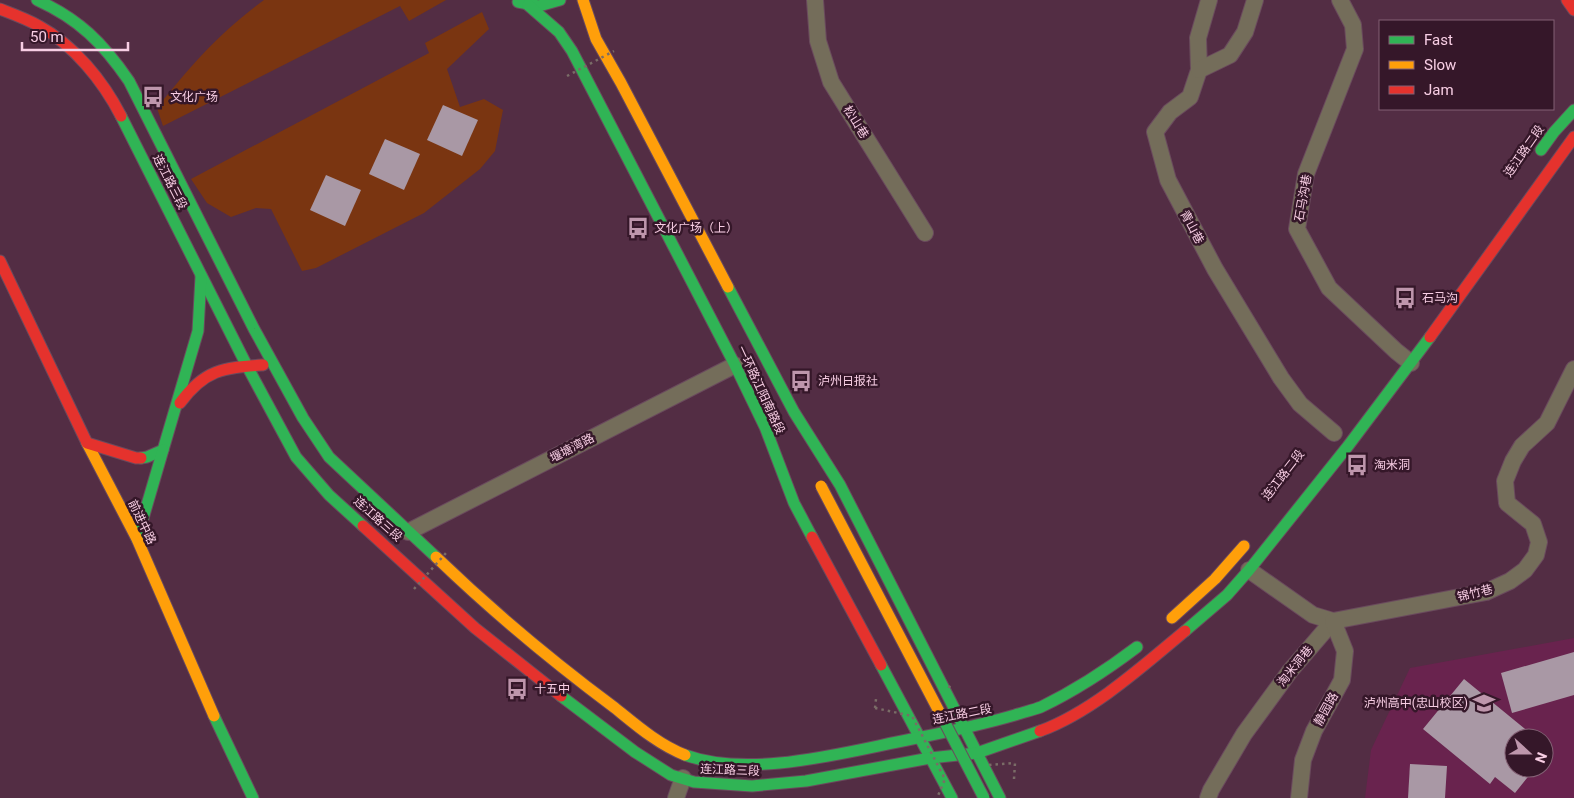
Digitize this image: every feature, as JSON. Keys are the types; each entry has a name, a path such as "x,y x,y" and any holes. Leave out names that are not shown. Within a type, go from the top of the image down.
{"main road":[{"name":"连江路三段","path":"37,0 85,28 120,67 158,136 229,281 273,364 323,450 467,588 500,616 649,734 678,752 702,761 746,764 777,763 813,758 918,736"},
{"path":"516,0 540,7 560,0"},
{"name":"一环路江阳南路段","path":"583,0 596,39 794,412 840,485 1000,798"},
{"path":"1567,0 1574,10"},
{"name":"一环路江阳南路段","path":"528,5 558,32 572,51 765,427 794,503 952,798"},
{"name":"连江路三段","path":"0,9 43,28 64,42 84,61 117,108 247,366 296,456 329,495 490,640 634,752 671,774 694,782 752,786 778,784 930,758"},
{"name":"连江路二段","path":"1537,156 1554,132 1574,110"},
{"path":"930,758 977,753 1051,727 1124,682 1227,595 1348,446 1411,363 1574,137"},
{"name":"前进中路","path":"0,261 86,443 136,539 206,700 253,798"},
{"path":"136,539 198,331 202,274"},
{"path":"176,408 195,384 217,370 273,364"},
{"path":"794,412 818,476 984,798"},
{"path":"765,427 796,475"},
{"path":"86,443 136,458 147,457 163,450"},
{"path":"1162,625 1216,579 1254,535"},
{"name":"连江路二段","path":"918,736 965,729 1002,720 1040,707 1110,668 1148,638"},
{"path":"894,692 903,696 915,694 928,684 932,665"},
{"path":"931,728 950,763"}],"street":[{"name":"松山巷","path":"816,0 818,41 832,82 925,233"},
{"name":"青山巷","path":"1209,0 1198,38 1199,70 1190,97 1170,112 1155,132 1168,180 1215,269 1281,378 1300,404 1334,433"},
{"path":"1199,70 1230,55 1245,32 1255,0"},
{"name":"石马沟巷","path":"1340,0 1353,25 1355,49 1306,174 1297,229 1329,288 1411,363"},
{"name":"堰塘湾路","path":"408,532 734,364"},
{"name":"锦竹巷","path":"1333,621 1486,592 1510,581 1525,570 1536,555 1539,542 1533,524 1507,502 1505,481 1513,461 1522,446 1547,423 1574,369"},
{"path":"1249,570 1313,615 1333,621"},
{"name":"淘米洞巷","path":"1208,798 1244,734 1290,671 1333,621"},
{"name":"静园路","path":"1299,798 1303,760 1314,731 1342,680 1345,652 1333,621"},
{"path":"676,798 682,778"}],"path":[{"path":"567,76 614,51"},
{"path":"414,590 446,553"},
{"path":"875,708 912,716 945,779 937,798"}],"shaded area":[{"path":"264,0 446,0 409,21 400,6 163,126 157,108 194,63 234,24"},
{"path":"482,12 489,29 447,69 460,107 484,99 503,110 495,151 480,169 424,213 316,268 302,271 271,209 256,208 231,217 207,203 191,179 429,53 425,43"},
{"name":"泸州高中(忠山校区)","path":"1574,638 1574,798 1365,798 1371,750 1410,668"}],"building":[{"path":"443,105 478,120 462,156 427,140"},
{"path":"385,139 420,154 404,190 369,174"},
{"path":"326,175 361,190 345,226 310,210"},
{"path":"1574,652 1574,695 1512,713 1501,673"},
{"path":"1464,679 1524,728 1504,728 1504,778 1527,778 1515,793 1495,777 1490,784 1423,729"},
{"path":"1410,764 1447,766 1445,798 1408,798"}],"traffic: fast":[{"path":"37,0 65,15 89,33 110,55 129,81 254,329 303,418 329,457 436,557"},
{"path":"518,2 539,6 560,0"},
{"path":"528,5 559,32 572,51 735,365 765,427 794,503 812,537"},
{"path":"1541,150 1574,110"},
{"path":"121,116 247,366 296,457 329,495 363,526"},
{"path":"141,458 163,450 198,331 201,276"},
{"path":"728,287 794,412 840,485 1000,798"},
{"path":"1185,631 1227,595 1249,570 1348,446 1430,337"},
{"path":"137,539 163,450"},
{"path":"685,755 711,762 739,764 798,761 977,725 1041,707 1066,694 1137,647"},
{"path":"881,665 952,798"},
{"path":"561,696 635,752 671,775 694,782 752,786 806,781 930,758 977,753 1040,731"},
{"path":"214,716 253,798"},
{"path":"943,719 984,798"}],"traffic: slow":[{"path":"583,0 596,39 728,287"},
{"path":"87,443 137,539 214,716"},
{"path":"821,486 943,719"},
{"path":"1172,618 1215,579 1244,546"},
{"path":"436,557 501,616 568,672 648,734 666,746 685,755"}],"traffic: jam":[{"path":"1567,0 1574,10"},
{"path":"0,9 34,23 64,43 96,77 121,116"},
{"path":"1430,337 1574,137"},
{"path":"0,261 87,443 141,458"},
{"path":"180,403 198,383 216,372 237,367 263,365"},
{"path":"363,526 475,628 561,696"},
{"path":"812,537 881,665"},
{"path":"1040,731 1059,723 1098,700 1185,631"}],"place":[{"name":"文化广场","path":"153,97"},
{"name":"文化广场（上）","path":"638,228"},
{"name":"石马沟","path":"1405,298"},
{"name":"泸州日报社","path":"801,381"},
{"name":"淘米洞","path":"1357,465"},
{"name":"十五中","path":"517,689"},
{"name":"泸州高中(忠山校区)","path":"1484,703"}]}
